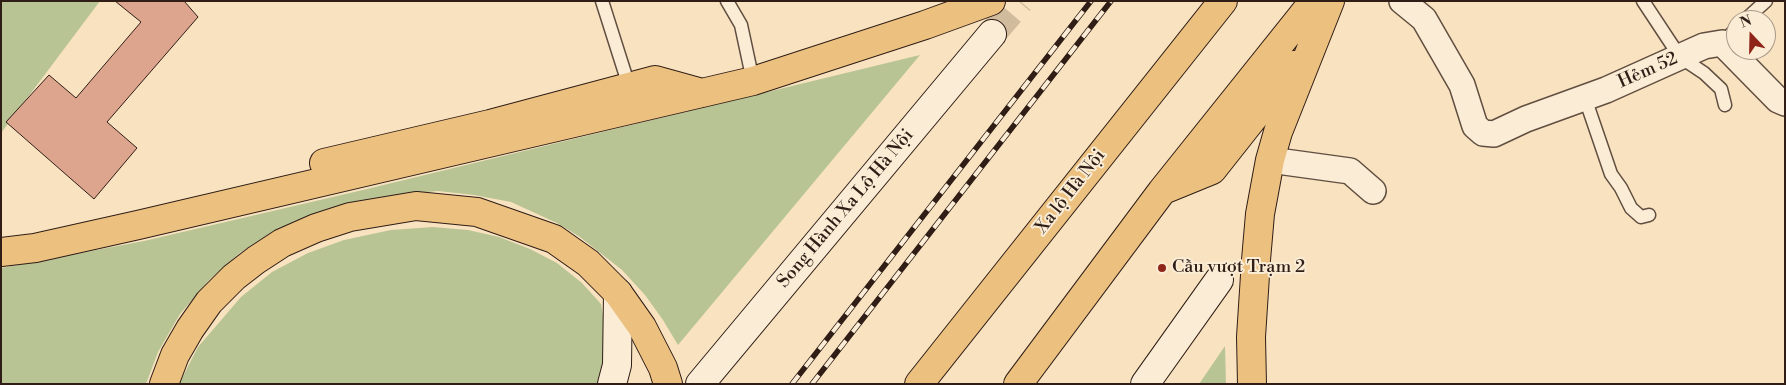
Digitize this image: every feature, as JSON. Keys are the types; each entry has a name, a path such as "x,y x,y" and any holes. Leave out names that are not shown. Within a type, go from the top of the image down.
{"highway":[{"path":"861,46 936,1"},
{"path":"1,252 34,248 119,229 753,81 991,1"},
{"name":"Xa lộ Hà Nội","path":"920,384 1223,1"},
{"path":"1018,384 1162,191 1314,1"},
{"path":"1252,384 1251,337 1260,223 1270,160 1278,132 1330,1"},
{"path":"1162,191 1212,170 1346,1"},
{"path":"1,236 128,210 184,195 490,124 655,80 703,93"},
{"path":"164,384 175,355 190,328 209,302 234,277 249,266 282,243 316,228 350,217 382,210 416,206 477,212 511,223 554,239 588,263 618,293 642,327 663,368 668,384"}],"main road":[{"name":"Song Hành Xa Lộ Hà Nội","path":"700,384 992,34"},
{"path":"1145,384 1219,280"},
{"path":"612,384 617,365 618,293"}],"street":[{"name":"Hẻm 52","path":"1402,1 1424,20 1462,85 1475,126 1483,133 1494,134 1526,119 1606,90 1726,37"},
{"name":"Hẻm 52","path":"1747,60 1778,100 1785,102"},
{"path":"1270,160 1350,171 1373,192"}],"lane":[{"path":"602,1 629,86"},
{"path":"727,1 741,25 753,81"},
{"path":"1642,1 1680,57 1704,73 1721,89 1725,105"},
{"path":"1756,10 1766,1"},
{"path":"1585,98 1611,174 1621,188 1631,208 1641,217 1649,215"}],"green space":[{"path":"1,1 100,1 1,133"},
{"path":"920,55 678,345 645,295 622,270 580,237 557,223 511,202 438,191 405,194 314,216 275,230 241,252 209,280 180,314 158,352 146,384 1,384 1,268 144,241"},
{"path":"433,227 468,230 499,237 530,249 557,263 582,283 601,304 605,328 606,361 602,384 179,384 198,347 241,297 272,272 308,253 344,240 391,230"},
{"path":"1225,346 1226,384 1199,384"}],"building":[{"path":"115,1 184,1 198,17 107,122 137,148 94,199 6,122 49,75 76,98 141,22"}],"tunnel":[{"path":"992,34 1020,1"}],"railway":[{"path":"792,384 1091,1"},
{"path":"812,384 1111,1"}],"place":[{"name":"Cầu vượt Trạm 2","path":"1162,268"}]}
